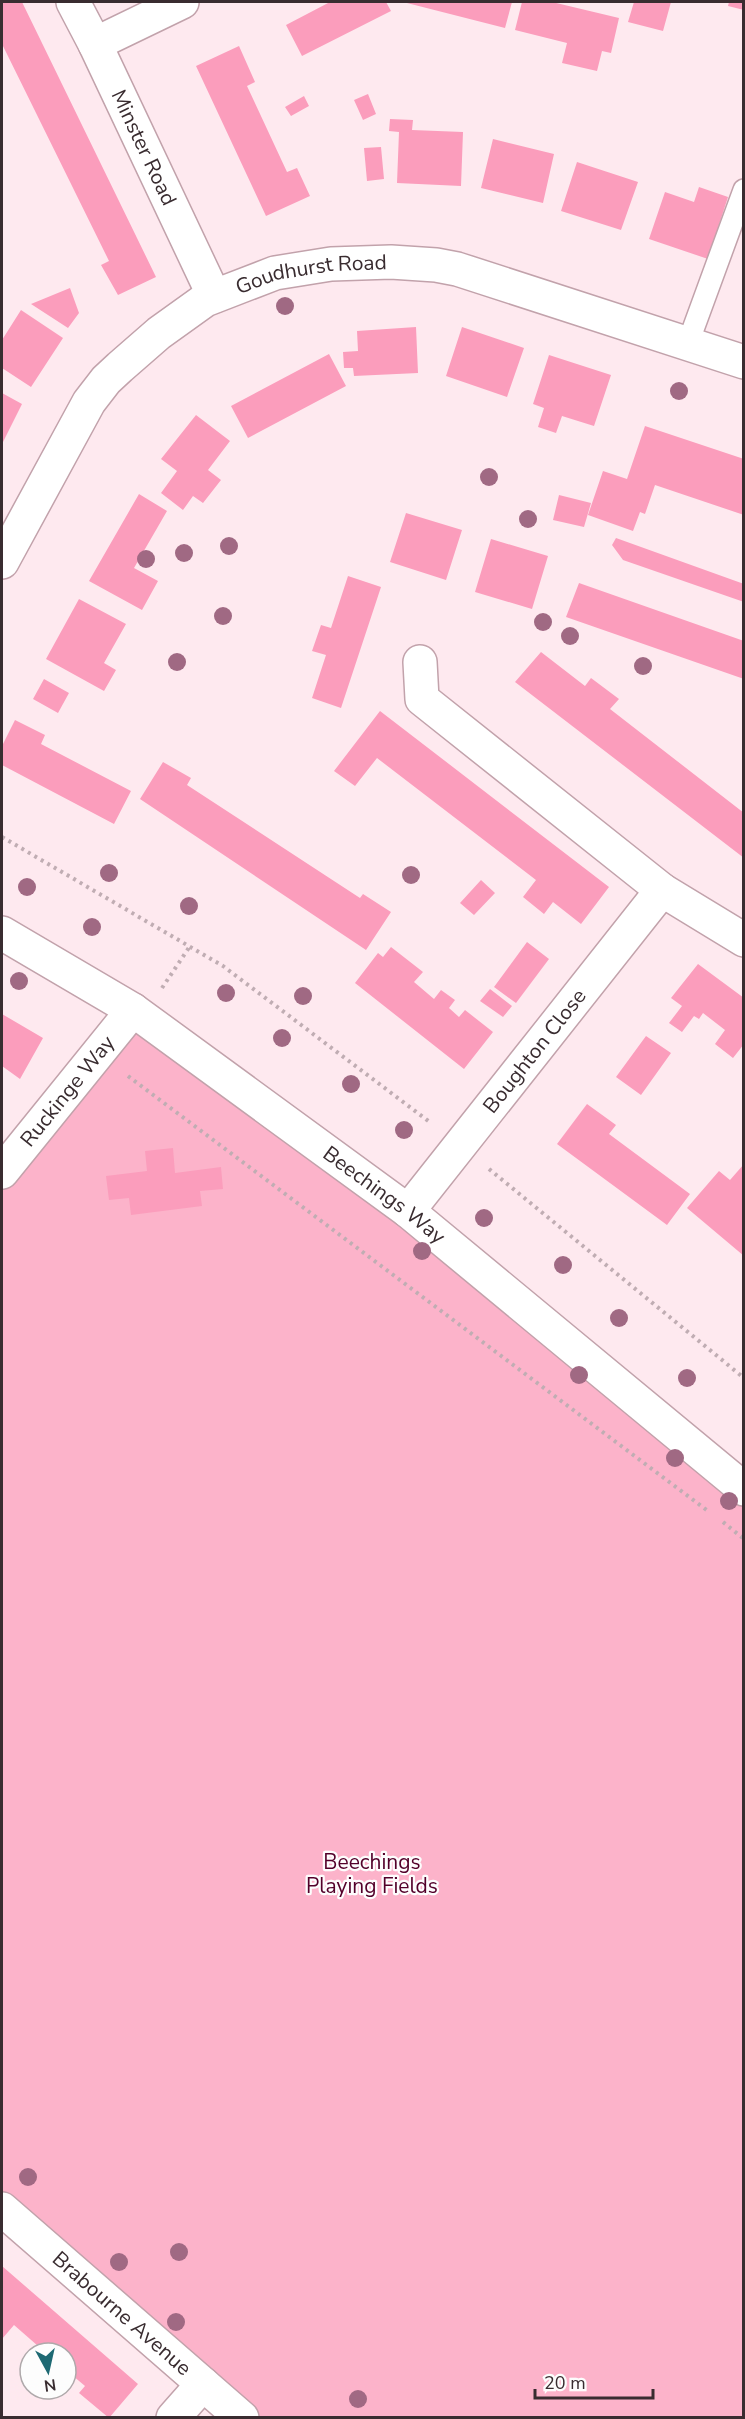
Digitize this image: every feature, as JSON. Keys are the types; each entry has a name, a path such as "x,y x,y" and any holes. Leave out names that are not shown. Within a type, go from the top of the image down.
{"street":[{"name":"Minster Road","path":"73,2 95,44 213,296"},
{"path":"95,44 182,2"},
{"name":"Goudhurst Road","path":"2,562 55,462 90,402 106,380 159,333 213,296 262,277 313,266 391,262 436,265 495,280 744,362"},
{"path":"420,662 422,699 662,890 744,940"},
{"name":"Boughton Close","path":"408,1211 662,890"},
{"name":"Beechings Way","path":"2,933 138,1014 408,1211 744,1489"},
{"name":"Ruckinge Way","path":"2,1172 98,1053 138,1014"},
{"name":"Brabourne Avenue","path":"2,2209 242,2418"},
{"path":"173,2418 203,2384"}],"lane":[{"path":"688,343 744,190"}],"path":[{"path":"2,837 223,966 438,1128"},
{"path":"138,1014 190,946"},
{"path":"98,1053 744,1539"},
{"path":"486,1166 744,1378"}],"green space":[{"name":"Beechings Playing Fields","path":"133,1010 743,1489 743,2417 242,2417 2,2209 2,1172"}],"building":[{"path":"2,2 22,2 156,277 118,295 101,265 109,261 2,44"},
{"path":"330,2 386,2 391,11 302,56 286,25"},
{"path":"403,2 512,2 505,28"},
{"path":"522,2 552,2 619,18 611,53 602,51 597,71 562,63 567,43 515,30"},
{"path":"634,2 671,2 663,31 628,22"},
{"path":"729,2 744,2 744,10 728,6"},
{"path":"239,46 255,82 247,86 287,172 297,168 310,196 266,216 196,66"},
{"path":"368,94 376,114 363,120 354,100"},
{"path":"304,96 309,106 291,116 285,107"},
{"path":"390,119 413,120 412,130 463,132 461,186 397,183 399,132 389,131"},
{"path":"493,139 554,154 543,203 481,188"},
{"path":"381,147 384,179 367,181 364,148"},
{"path":"577,162 638,182 621,230 561,211"},
{"path":"699,187 728,197 708,259 649,239 665,192 694,202"},
{"path":"70,288 79,313 68,328 31,304"},
{"path":"21,310 63,338 31,387 2,368 2,340"},
{"path":"416,327 418,373 354,376 353,368 344,368 343,352 358,351 357,331"},
{"path":"462,327 524,348 507,397 446,376"},
{"path":"329,354 346,386 248,438 231,406"},
{"path":"549,355 611,375 594,426 562,416 556,433 538,427 544,408 533,404"},
{"path":"2,393 22,404 2,444"},
{"path":"196,415 230,441 208,470 221,480 203,503 193,496 183,510 161,493 177,471 161,459"},
{"path":"645,426 744,459 744,515 655,485 645,514 640,512 633,531 588,515 603,471 627,479"},
{"path":"139,494 167,511 134,568 158,581 142,610 89,581"},
{"path":"559,495 591,503 584,527 553,520"},
{"path":"406,513 462,530 446,580 390,562"},
{"path":"616,538 744,584 744,602 623,560 612,545"},
{"path":"491,539 548,556 532,609 475,592"},
{"path":"348,576 381,587 341,708 312,698 326,655 312,651 321,625 331,628"},
{"path":"579,583 744,641 744,679 566,617"},
{"path":"79,599 126,624 104,663 116,670 104,691 46,659"},
{"path":"541,652 585,686 591,678 619,699 610,709 744,813 744,858 515,682"},
{"path":"44,679 69,693 58,713 33,699"},
{"path":"380,711 609,887 581,924 553,902 544,914 523,897 536,880 377,758 355,786 334,771"},
{"path":"15,720 45,735 41,744 131,791 114,824 2,765 2,746"},
{"path":"163,762 191,778 187,785 360,898 363,894 391,912 366,950 140,799"},
{"path":"481,880 495,893 474,915 460,903"},
{"path":"527,942 549,959 516,1003 494,987"},
{"path":"391,947 423,972 414,982 434,999 441,990 455,1000 449,1008 459,1017 465,1010 493,1032 464,1069 355,983 378,953 383,957"},
{"path":"698,964 744,998 744,1044 733,1058 715,1044 725,1030 703,1013 699,1019 694,1016 682,1032 669,1023 682,1006 671,998"},
{"path":"490,989 512,1006 503,1017 480,1001"},
{"path":"2,1014 43,1038 20,1079 2,1066"},
{"path":"646,1036 671,1053 641,1095 616,1077"},
{"path":"587,1104 616,1125 609,1134 690,1194 667,1225 557,1144"},
{"path":"173,1148 175,1173 221,1167 223,1189 200,1191 202,1206 131,1215 129,1198 109,1200 106,1176 147,1171 145,1151"},
{"path":"744,1164 744,1256 687,1208 719,1171 730,1180"},
{"path":"2,2266 138,2384 109,2418 79,2393 85,2386 78,2380 78,2341 32,2341 14,2325 2,2339"}]}
